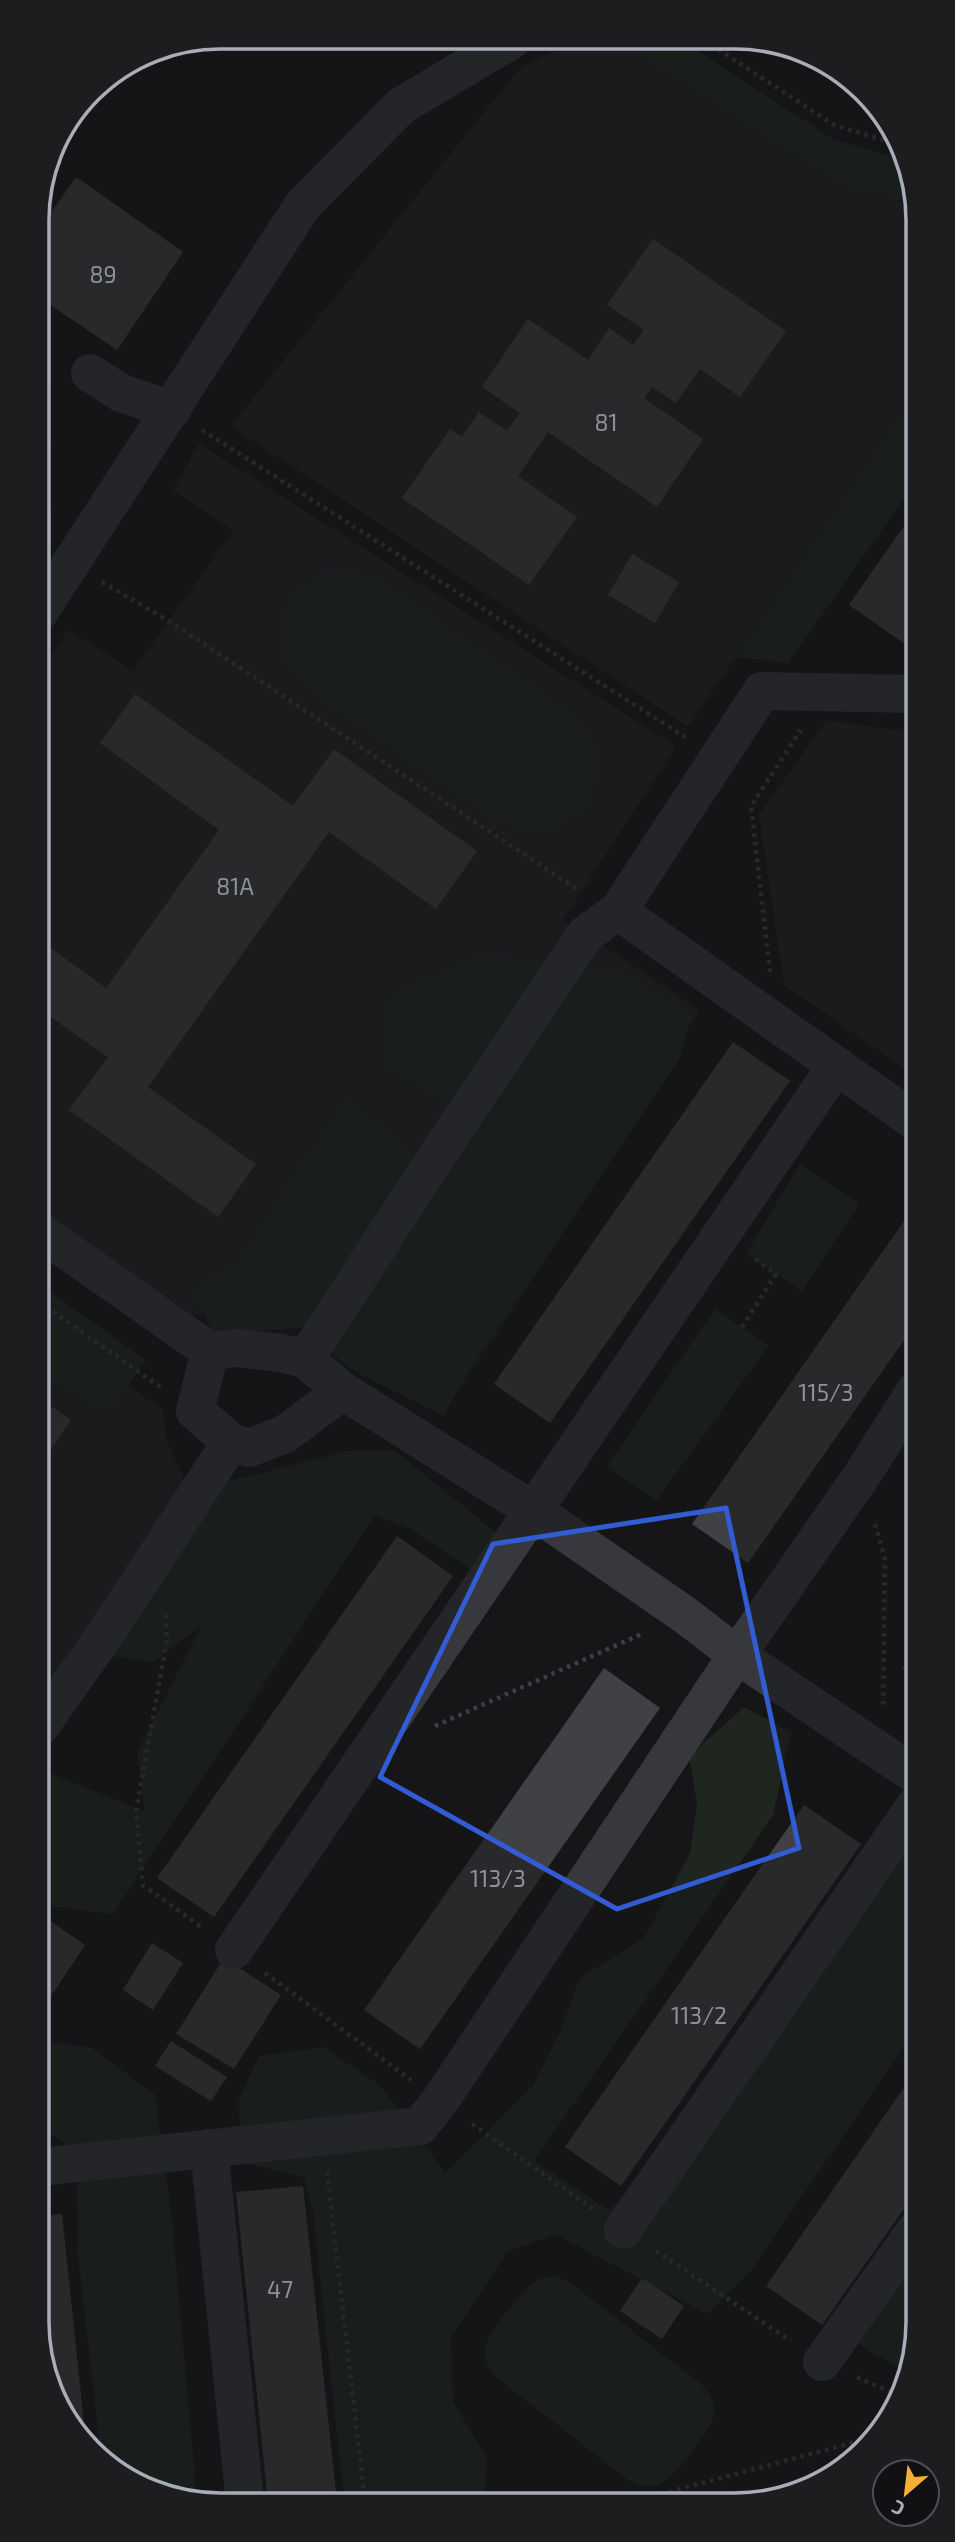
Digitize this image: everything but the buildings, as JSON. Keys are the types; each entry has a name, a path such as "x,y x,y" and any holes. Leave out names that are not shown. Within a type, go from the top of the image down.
{"street":[{"path":"49,597 303,205 401,106 496,49"},
{"path":"89,373 121,393 172,411"},
{"path":"305,1359 586,933 618,911 762,691 906,691"},
{"path":"618,911 906,1115"},
{"path":"234,1950 836,1066"},
{"path":"49,1238 210,1351 237,1348 305,1359 343,1391 534,1511 685,1615 737,1655 906,1768"},
{"path":"210,1351 195,1411 231,1442 249,1448 285,1434 343,1391"},
{"path":"49,2165 420,2126 440,2101 906,1406"},
{"path":"49,1714 162,1550 231,1442"},
{"path":"623,2230 906,1819"},
{"path":"209,2148 244,2493"},
{"path":"822,2362 906,2244"}],"path":[{"path":"718,49 834,125 886,141"},
{"path":"172,411 718,758"},
{"path":"71,564 169,621 582,892 618,911"},
{"path":"771,979 751,806 827,692"},
{"path":"722,1236 776,1274 742,1327"},
{"path":"49,1309 195,1411"},
{"path":"862,1475 885,1559 882,1752"},
{"path":"162,1550 167,1640 136,1811 143,1885 623,2230 822,2362 890,2392"},
{"path":"430,1728 685,1615"},
{"path":"323,2137 365,2493"},
{"path":"666,2493 856,2442"}],"highlighted area":[{"path":"726,1508 799,1848 617,1909 380,1777 493,1544"}],"shaded area":[{"path":"559,49 631,49 850,187 904,197 906,407 688,727 231,426 520,68"},
{"path":"631,49 695,49 833,139 894,157 904,197 850,188"},
{"path":"906,407 906,496 788,663 736,657"},
{"path":"199,444 676,746 563,920 700,1010 432,1396 296,1306 193,1315 49,1216 49,659 68,630 133,671 234,530 173,490"},
{"path":"351,569 383,581 571,713 593,739 599,772 587,805 561,827 528,832 495,821 307,689 285,663 279,629 291,597 317,575"},
{"path":"827,720 898,731 906,727 906,1069 784,985 759,815"},
{"path":"482,954 618,971 692,1014 679,1059 466,1377 443,1416 349,1368 301,1327 215,1336 192,1289 238,1262 347,1098 451,1184 478,1125 382,1063 391,994"},
{"path":"800,1164 859,1204 802,1291 746,1254"},
{"path":"49,1291 146,1360 110,1412 49,1380"},
{"path":"715,1309 769,1345 656,1501 607,1466"},
{"path":"49,1331 163,1410 166,1439 184,1479 92,1625 49,1683"},
{"path":"347,1451 395,1451 500,1536 470,1569 410,1529 375,1515 113,1914 49,1906 49,1773 145,1811 137,1753 202,1625 153,1662 103,1655 226,1482"},
{"path":"744,1707 791,1732 773,1815 534,2161 610,2211 906,1842 906,2044 748,2275 707,2314 555,2234 507,2252 451,2338 453,2402 487,2458 485,2493 343,2493 313,2211 304,2177 241,2162 239,2099 259,2056 323,2047 381,2086 445,2173 533,2086 560,2032 580,1978 644,1938 690,1853 697,1804 689,1756"},
{"path":"49,2041 92,2048 155,2095 172,2219 196,2491 165,2484 145,2475 125,2464 99,2443 78,2254 76,2152 49,2132"},
{"path":"906,2244 906,2333 900,2367 866,2350 846,2330"},
{"path":"556,2276 571,2283 702,2385 711,2399 714,2415 706,2431 682,2463 660,2484 639,2485 628,2480 497,2378 488,2364 485,2348 508,2310 533,2283 541,2278"}]}
